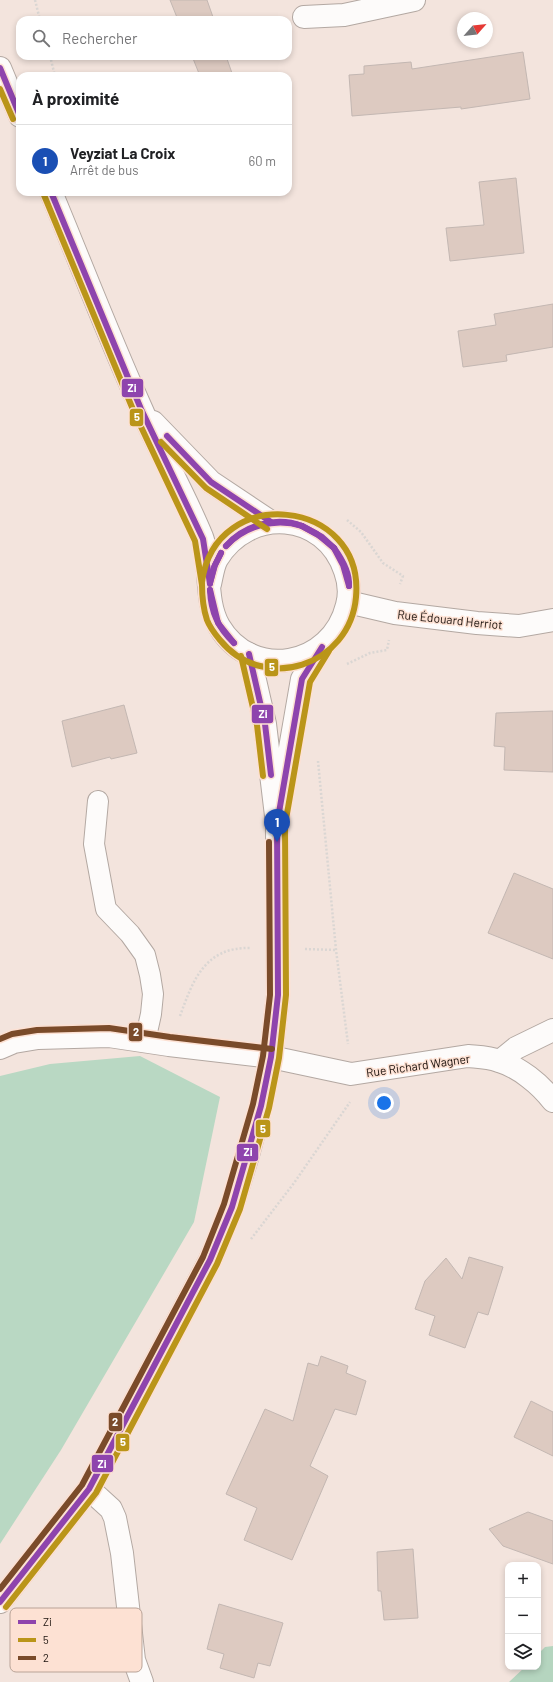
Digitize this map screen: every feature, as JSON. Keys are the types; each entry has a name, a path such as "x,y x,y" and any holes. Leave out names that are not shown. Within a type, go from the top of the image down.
{"main road":[{"path":"304,17 344,15 414,0"},
{"path":"0,68 16,106"},
{"path":"53,196 141,409 203,540 210,584 211,605 218,625 231,642 249,654 267,660 286,661 305,656 322,647"},
{"path":"141,409 211,482 271,522"},
{"path":"210,584 216,561 229,542 249,528 271,522 292,523 306,527 330,543 342,560 349,581 348,602 343,619 334,634 322,647 302,679 277,824"},
{"name":"Rue Édouard Herriot","path":"348,602 395,613 477,623 519,626 553,620"},
{"path":"0,1602 89,1489 210,1260 232,1207 261,1106 270,1057 278,995 277,824 265,724 249,654"},
{"path":"500,1061 516,1048 553,1030"},
{"name":"Rue Richard Wagner","path":"0,1048 14,1042 38,1038 60,1036 109,1036 270,1057 351,1074 468,1056 500,1061 531,1080 553,1101"},
{"path":"89,1489 111,1508 115,1518 122,1553 128,1608"},
{"path":"138,1672 142,1682"}],"lane":[{"path":"98,801 94,844 106,909 130,934 145,955 150,974 153,994 146,1041"}],"path":[{"path":"35,0 39,16"},
{"path":"51,60 54,72"},
{"path":"342,667 352,660 370,653 387,650 403,576 383,563 361,532 346,518"},
{"path":"251,1239 294,1183 354,1096 336,950 318,758"},
{"path":"169,1045 195,979 208,961 224,951 236,949 336,950"}],"green space":[{"path":"140,1056 220,1097 194,1222 61,1450 0,1544 0,1076 50,1064"},
{"path":"553,1646 553,1682 509,1682 522,1670 541,1670 541,1651 545,1647"}],"building":[{"path":"170,0 207,0 213,16 176,16"},
{"path":"523,52 530,99 461,109 461,107 352,116 349,75 364,74 364,66 411,62 412,69"},
{"path":"194,60 227,60 232,72 198,72"},
{"path":"516,178 524,253 450,261 446,228 484,225 479,182"},
{"path":"553,304 553,347 506,355 507,361 463,367 458,331 496,325 494,314"},
{"path":"124,705 137,753 111,759 110,757 72,767 62,721"},
{"path":"553,711 553,772 504,770 505,747 494,746 496,713"},
{"path":"514,873 553,889 553,959 488,933"},
{"path":"469,1257 503,1267 488,1315 478,1312 465,1348 429,1335 435,1316 415,1309 425,1281 446,1258 462,1279"},
{"path":"321,1356 348,1366 346,1373 366,1381 356,1415 335,1409 310,1466 328,1476 292,1560 244,1540 257,1508 226,1494 265,1409 293,1421 308,1363 318,1366"},
{"path":"531,1401 553,1412 553,1456 514,1437"},
{"path":"528,1512 553,1521 553,1564 503,1546 489,1529"},
{"path":"413,1549 418,1618 384,1620 381,1591 378,1591 377,1552"},
{"path":"219,1604 283,1623 270,1666 258,1663 254,1678 220,1668 224,1654 207,1649"}],"transit line":[{"name":"Zi","path":"0,68 16,106"},
{"name":"5","path":"0,89 13,119"},
{"name":"5","path":"44,196 134,412 195,541 202,585"},
{"name":"Zi","path":"53,196 141,409 203,539 210,584"},
{"name":"Zi","path":"167,436 211,482 271,522"},
{"name":"5","path":"161,442 206,488 267,529"},
{"name":"5","path":"202,582 213,550 233,528 259,517 287,515 315,522 338,539 352,564 356,597 350,621 338,640 322,655 302,665 281,668 259,666 238,656 220,640 207,620 203,602 202,584"},
{"name":"Zi","path":"226,546 242,533 261,524 282,522 302,526"},
{"name":"Zi","path":"226,546 242,533 261,525 271,523 292,523 302,526"},
{"name":"Zi","path":"302,526 322,537 334,548"},
{"name":"Zi","path":"302,526 317,534 334,548"},
{"name":"Zi","path":"334,548 343,561 347,571 349,586"},
{"name":"Zi","path":"334,548 343,565 349,586"},
{"name":"Zi","path":"210,583 214,567 221,553"},
{"name":"Zi","path":"210,583 215,565 221,553"},
{"name":"Zi","path":"210,590 218,623 234,643"},
{"name":"Zi","path":"210,590 216,619 234,643"},
{"name":"Zi","path":"0,1602 89,1489 210,1260 232,1207 261,1106 271,1057 278,995 277,824 302,679 322,647"},
{"name":"5","path":"6,1607 96,1493 217,1264 240,1209 269,1108 279,1058 286,995 285,825 310,682 329,651"},
{"name":"Zi","path":"249,654 265,724 271,775"},
{"name":"5","path":"241,656 257,725 263,776"},
{"name":"2","path":"0,1589 82,1485 203,1257 224,1204 253,1104 263,1056 270,995 269,842"},
{"name":"2","path":"0,1039 12,1034 37,1030 109,1028 272,1049"}],"place":[{"name":"Veyziat La Croix","path":"277,842"}]}
